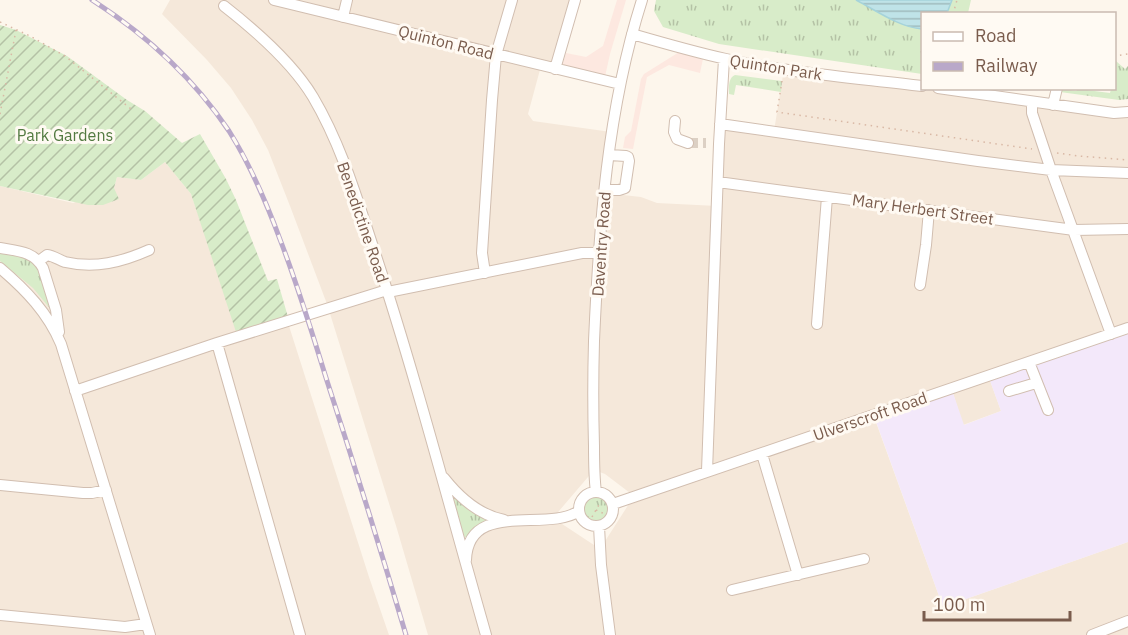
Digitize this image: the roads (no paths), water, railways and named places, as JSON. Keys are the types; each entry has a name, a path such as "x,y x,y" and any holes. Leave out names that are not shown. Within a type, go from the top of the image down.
{"street":[{"name":"Quinton Road","path":"274,0 620,84"},
{"path":"343,17 347,0"},
{"path":"555,69 575,0"},
{"name":"Daventry Road","path":"600,493 593,434 593,370 605,190 620,84 642,0"},
{"path":"485,273 482,253 493,84 496,55 508,1"},
{"name":"Benedictine Road","path":"224,6 288,64 312,95 348,172 387,291 466,565"},
{"name":"Quinton Park","path":"632,34 724,59 921,86"},
{"path":"706,471 724,59"},
{"path":"951,90 1114,113 1128,112"},
{"path":"1053,105 1057,90"},
{"path":"1032,102 1032,112 1051,170 1111,334"},
{"path":"675,121 674,132 677,139 688,143"},
{"path":"720,124 1051,170 1128,173"},
{"path":"706,143 719,144"},
{"path":"605,190 625,188 629,161 626,156 609,155"},
{"name":"Mary Herbert Street","path":"718,182 1074,230 1128,229"},
{"path":"817,324 827,197"},
{"path":"920,285 929,210"},
{"path":"0,248 34,256 43,267 56,310 61,344 148,629 0,615"},
{"path":"39,261 47,255 63,261 93,266 128,259 149,250"},
{"path":"75,391 217,343 387,291 582,253 600,254"},
{"path":"0,268 23,288 46,316 61,344"},
{"name":"Ulverscroft Road","path":"613,504 1128,328"},
{"path":"217,343 300,635"},
{"path":"1029,362 1048,410"},
{"path":"1009,391 1036,383"},
{"path":"762,454 798,575"},
{"name":"Benedictine Road","path":"441,472 451,486 474,507 494,518 507,521"},
{"path":"0,485 83,493 106,490"},
{"path":"600,493 610,499 613,510 606,523 594,525 582,519 579,511 580,504 588,494 600,493"},
{"name":"Benedictine Road","path":"466,565 468,547 475,534 486,526 507,521 566,517 579,511"},
{"path":"594,525 610,635"},
{"path":"732,590 864,559"},
{"path":"466,565 486,635"},
{"path":"1092,635 1128,621"}],"water":[{"path":"856,0 952,0 947,12 921,12 921,29 897,22"}],"tunnel":[{"path":"688,143 706,143"}],"railway":[{"path":"92,0 149,43 200,93 229,131 251,171 276,228 300,295 406,635"}],"park label":[{"name":"Park Gardens","path":"65,135"}]}
